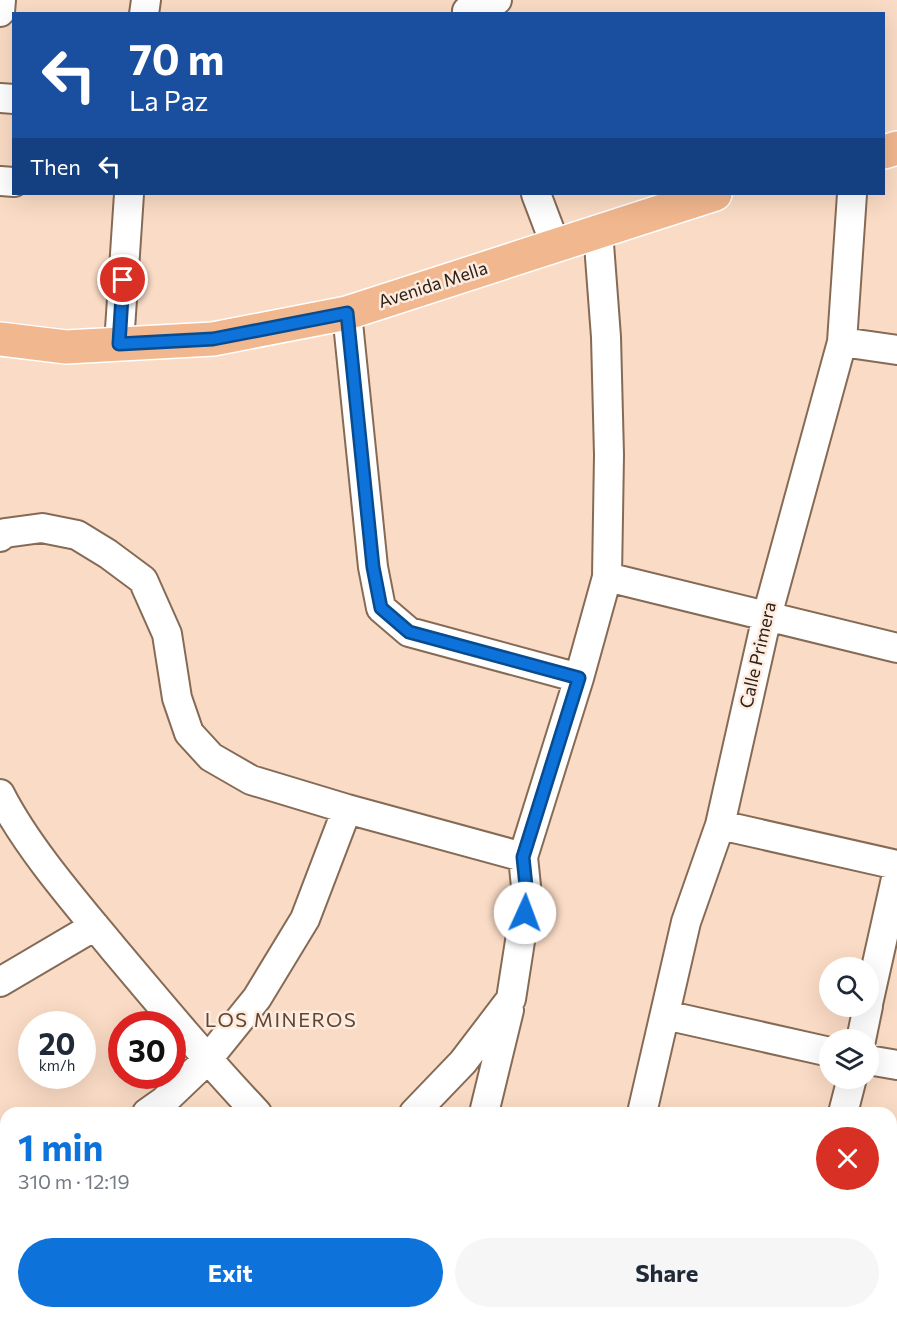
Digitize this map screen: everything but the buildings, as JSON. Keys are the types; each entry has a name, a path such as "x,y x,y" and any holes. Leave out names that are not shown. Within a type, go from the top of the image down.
{"main road":[{"name":"Avenida Mella","path":"0,339 66,347 213,339 347,313 712,195"}],"street":[{"path":"0,12 1,0"},
{"path":"462,8 498,0"},
{"path":"119,344 129,195"},
{"path":"536,195 555,244"},
{"name":"Calle Primera","path":"643,1107 686,922 720,825 767,616 842,342 852,195"},
{"path":"485,1107 512,999 527,896 523,857 579,678 607,578 609,455 606,337 598,231"},
{"path":"347,313 373,567 381,608 409,632 579,678"},
{"path":"842,342 897,350"},
{"path":"0,537 5,533 42,528 77,535 143,580 166,634 177,698 189,733 211,758 251,780 523,857"},
{"path":"607,578 897,648"},
{"path":"0,794 12,817 95,926 207,1060 251,1107"},
{"path":"156,1107 207,1060 257,998 305,919 347,809"},
{"path":"720,825 897,865"},
{"path":"879,957 897,874"},
{"path":"0,982 95,926"},
{"path":"420,1107 463,1062 512,999"},
{"path":"665,1015 819,1050"},
{"path":"879,1062 897,1065"},
{"path":"845,1107 849,1089"}],"district":[{"name":"LOS MINEROS","path":"281,1020"}],"route":[{"path":"123,280 119,344 213,339 347,313 373,567 381,608 409,632 579,678 523,857 527,896 525,913"}]}
